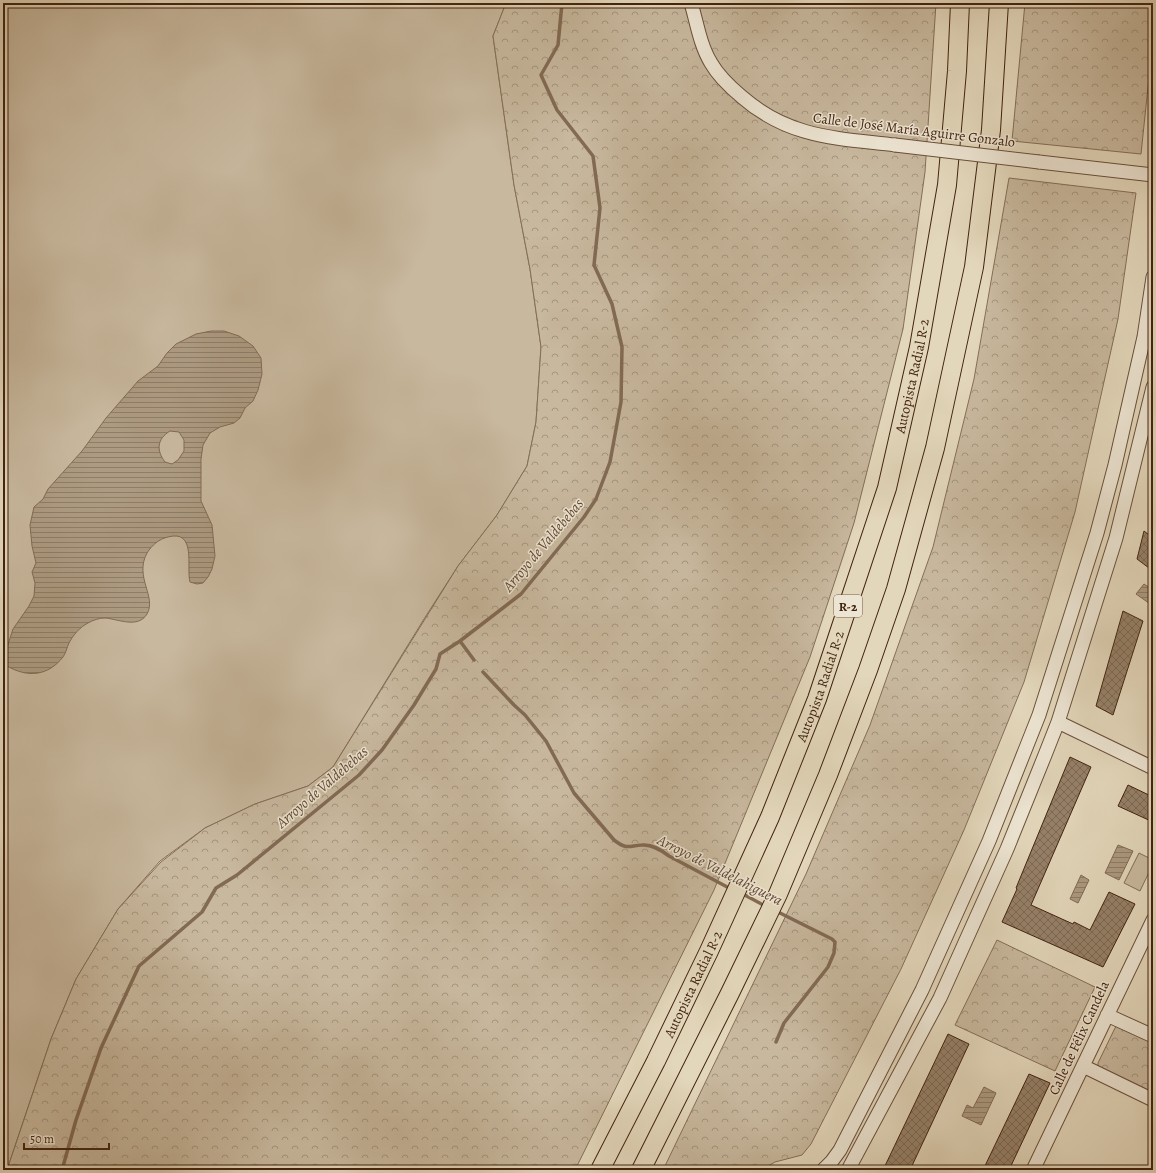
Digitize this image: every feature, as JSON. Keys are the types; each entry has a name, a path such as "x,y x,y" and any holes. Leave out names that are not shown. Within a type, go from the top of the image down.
{"highway":[{"name":"Autopista Radial R-2","path":"600,1170 706,958 770,817 817,699 887,488 919,347 947,185 957,71 960,3"},
{"path":"641,1170 778,894 828,775 868,670 896,589 935,448 974,267 991,130 999,3"}],"street":[{"name":"Calle de José María Aguirre Gonzalo","path":"691,3 702,43 711,63 725,83 748,103 784,125 805,132 828,137 1153,175"},
{"path":"823,1170 840,1150 922,990 989,841 1039,715 1097,533 1115,465 1142,344 1153,277"},
{"path":"848,1170 940,998 1006,849 1058,722 1116,538 1153,387"},
{"path":"1058,722 1153,768"},
{"name":"Calle de Félix Candela","path":"1033,1170 1153,920"},
{"path":"1108,1015 1153,1036"},
{"path":"1083,1066 1153,1100"}],"green space":[{"path":"3,3 506,3 493,36 514,185 530,269 541,347 536,422 527,466 497,515 458,566 333,767 308,786 255,804 205,828 160,861 118,909 76,979 51,1039 7,1170 3,1170"},
{"path":"506,3 936,3 925,172 903,329 854,523 810,657 714,890 575,1170 7,1170 51,1039 76,979 118,909 161,862 205,828 255,804 308,786 333,767 458,566 497,515 527,466 536,422 541,347 530,269 514,185 493,36"},
{"path":"1025,3 1153,3 1153,39 1141,154 1012,141"},
{"path":"1009,178 1136,193 1118,319 1075,512 1024,682 964,830 901,969 811,1144 802,1155 775,1162 761,1170 663,1170 806,874 870,725 933,547 974,379"},
{"path":"1139,853 1153,860 1153,864 1140,891 1124,883"},
{"path":"997,940 1095,987 1055,1071 955,1025"},
{"path":"1119,1023 1153,1039 1153,1095 1098,1069 1098,1063 1115,1028"}],"shaded area":[{"path":"211,331 224,331 239,336 253,346 261,358 262,374 258,390 253,401 245,408 240,418 234,423 220,427 210,433 203,445 201,459 201,501 212,525 215,556 212,569 208,577 203,583 197,584 190,582 187,544 183,539 177,536 162,539 153,545 149,550 144,562 143,570 149,607 147,614 143,619 128,622 103,618 90,622 75,634 64,655 57,663 44,671 37,673 22,672 7,666 4,657 13,629 34,596 35,583 32,572 36,563 32,546 30,525 34,507 43,499 48,489 82,451 106,418 138,381 158,366 167,353 176,344 196,334","holes":["170,431 179,432 184,440 184,451 178,460 172,464 165,462 159,449 160,441"]},
{"path":"1144,584 1153,590 1153,606 1136,594"},
{"path":"1118,845 1133,851 1119,880 1105,873"},
{"path":"1081,875 1089,880 1078,903 1070,899"},
{"path":"984,1087 996,1093 981,1125 962,1116 967,1105 973,1108"}],"building":[{"path":"1144,531 1153,538 1153,571 1137,559"},
{"path":"1123,611 1143,621 1113,715 1096,706"},
{"path":"1070,757 1091,767 1031,905 1090,930 1109,892 1135,904 1103,967 1002,922 1017,889 1016,888"},
{"path":"1128,785 1153,797 1153,822 1118,806"},
{"path":"948,1034 969,1044 910,1170 883,1170"},
{"path":"1029,1074 1050,1083 1009,1170 983,1170"}],"waterway":[{"name":"Arroyo de Valdebebas","path":"62,1170 76,1120 101,1048 139,966 202,912 216,888 237,875 359,775 382,750 414,705 436,669 440,654 460,641 521,594 584,517 596,499 610,462 621,402 622,347 612,304 594,265 600,208 593,156 557,110 541,75 558,45 562,3"},
{"name":"Arroyo de Valdelahiguera","path":"460,641 474,660"},
{"name":"Arroyo de Valdelahiguera","path":"483,672 525,715 546,741 574,793 614,840 625,846 649,845 731,889"},
{"name":"Arroyo de Valdelahiguera","path":"741,893 767,907"},
{"name":"Arroyo de Valdelahiguera","path":"776,911 832,939 835,942 834,953 828,967 784,1023 776,1042"}]}
